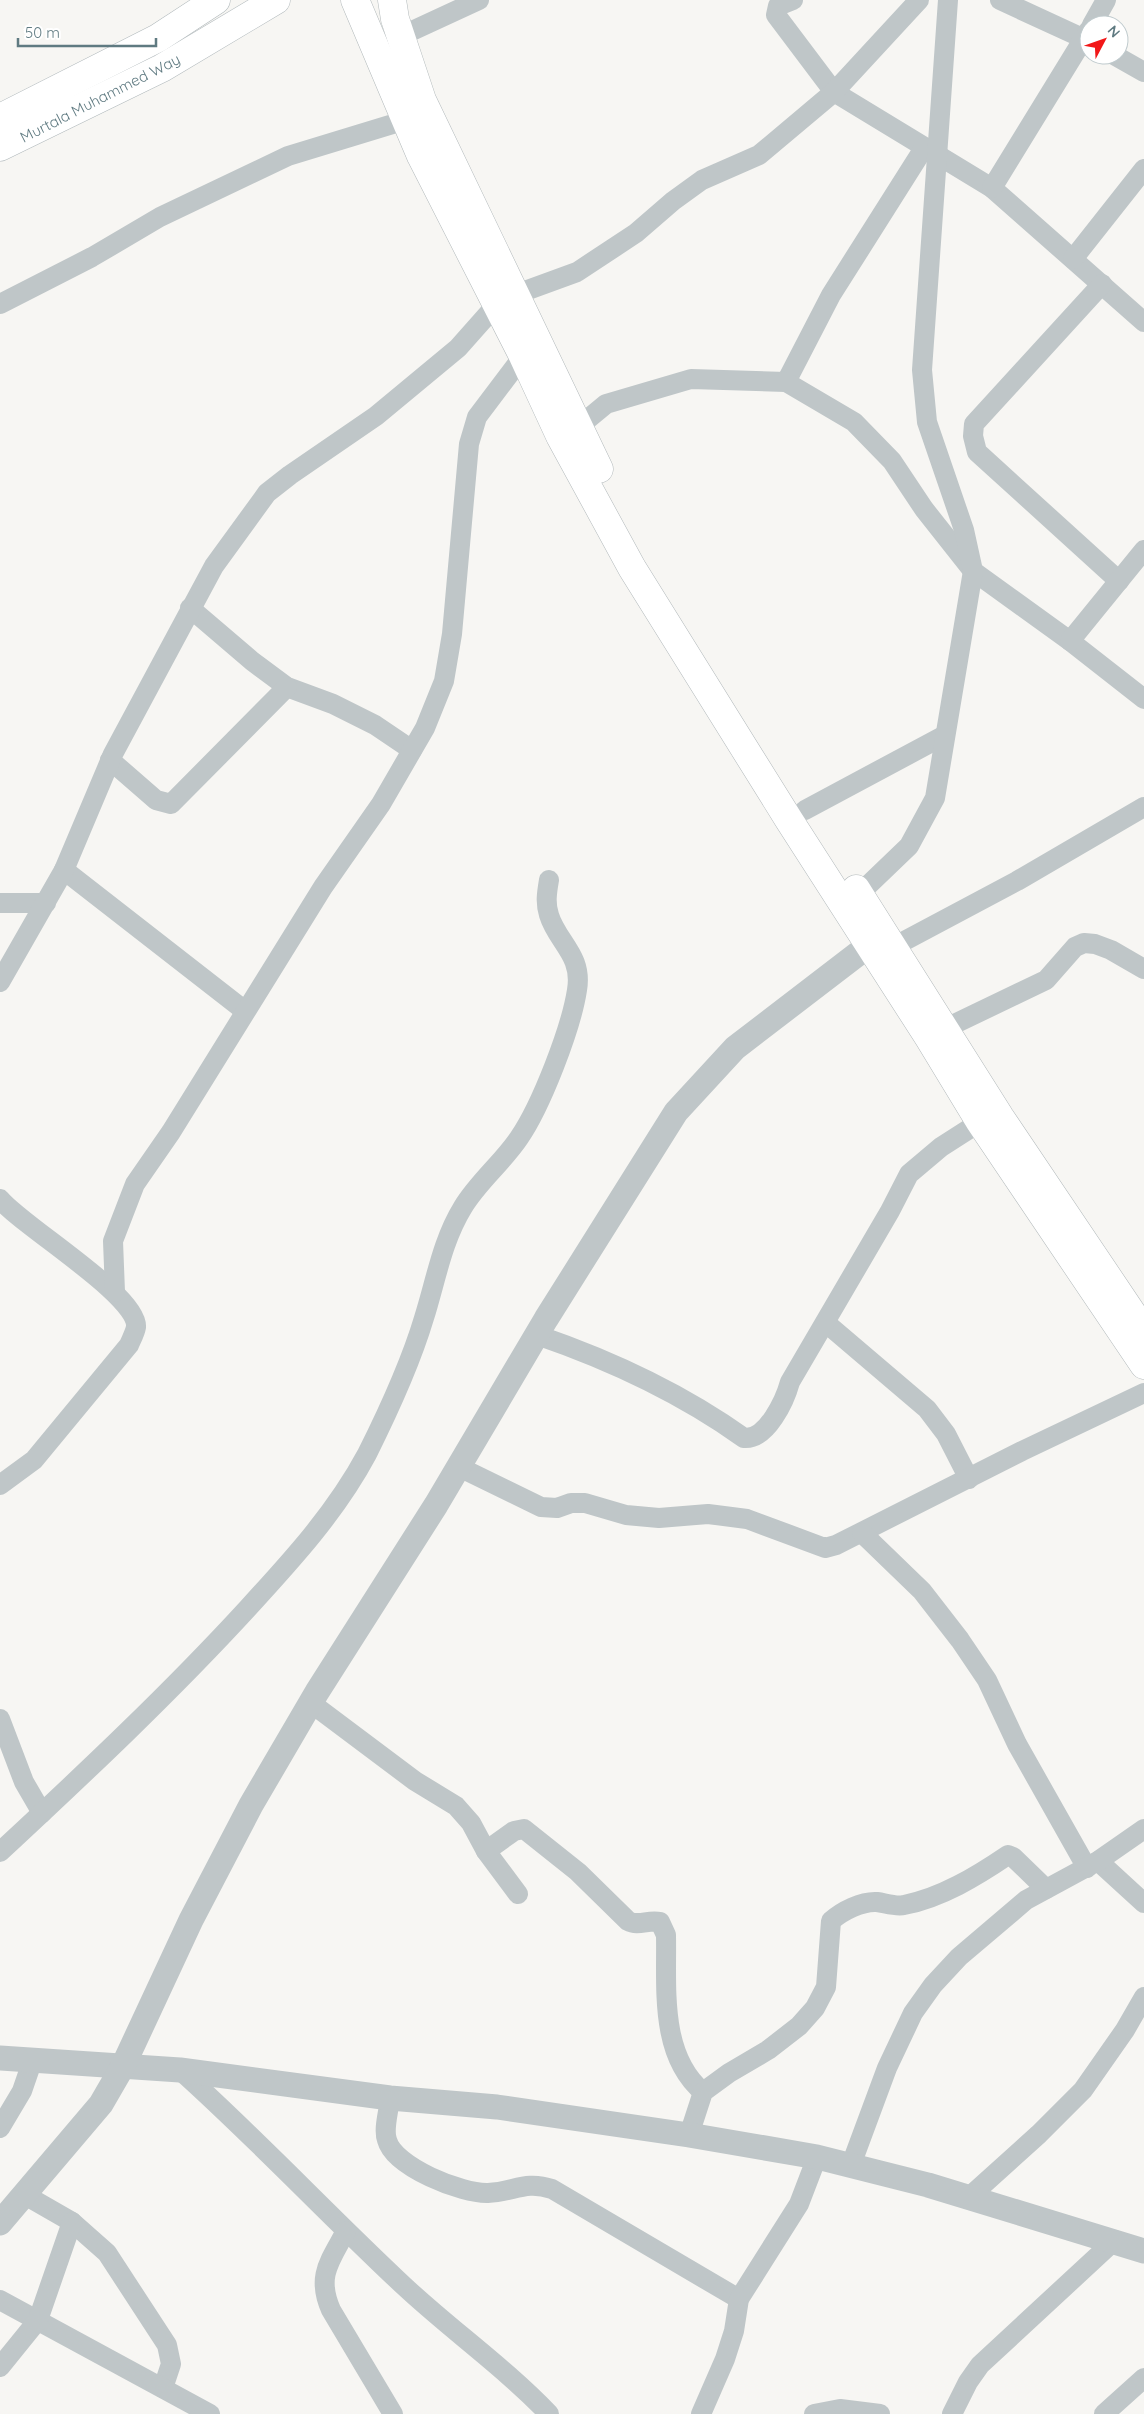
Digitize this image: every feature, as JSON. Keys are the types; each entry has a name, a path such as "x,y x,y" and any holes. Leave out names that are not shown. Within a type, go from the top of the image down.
{"main road":[{"name":"Murtala Muhammed Way","path":"0,118 158,38 216,0"},
{"name":"Murtala Muhammed Way","path":"0,147 162,68 276,0"},
{"path":"355,0 421,156 577,428 640,563 859,894 881,946 929,1038 980,1122 1144,1366"},
{"path":"392,0 401,36 422,100 505,300 523,356 560,436 881,946 946,1028 1000,1117 1144,1330"}],"street":[{"path":"401,36 479,0"},
{"path":"793,0 778,6 776,15 834,92 992,188 1144,322"},
{"path":"0,982 64,870 110,760 190,608 214,566 267,494 290,475 376,416 458,348 505,300 577,272 636,233 673,201 702,180 759,155 834,92 919,0"},
{"path":"859,894 909,846 935,798 973,571 964,530 927,422 922,370 930,151 948,0"},
{"path":"1000,0 1079,29"},
{"path":"1098,15 1106,0"},
{"path":"992,188 1079,49"},
{"path":"1129,64 1144,72"},
{"path":"0,304 92,258 160,217 288,156 406,120"},
{"path":"786,382 831,295 930,151"},
{"path":"1073,259 1144,169"},
{"path":"1102,284 974,424 973,436 977,452 1118,581"},
{"path":"115,1292 113,1242 136,1184 171,1132 323,886 381,804 425,728 444,681 452,634 470,444 478,417 523,356"},
{"path":"577,428 606,404 691,379 786,382 854,422 892,461 924,509 973,571 1070,640 1144,699"},
{"path":"1070,640 1144,550"},
{"path":"190,608 252,661 287,687 333,704 375,724 412,750"},
{"path":"110,760 156,800 171,804 287,687"},
{"path":"805,810 945,735"},
{"path":"0,2223 101,2104 123,2066 191,1920 247,1813 310,1703 459,1467 537,1335 676,1112 701,1082 735,1048 881,946 1034,872 1144,807"},
{"path":"64,870 245,1011"},
{"path":"0,1852 225,1633 315,1535 365,1457 402,1379 424,1318 442,1253 463,1206 519,1138 536,1107 563,1042 578,988 575,961 549,916 546,896 549,880"},
{"path":"0,903 46,903"},
{"path":"946,1028 1046,980 1075,947 1084,943 1095,944 1111,950 1144,969"},
{"path":"537,1335 589,1353 625,1369 698,1407 744,1438 752,1439 759,1434 778,1412 790,1382 826,1323 909,1174 941,1147 980,1122"},
{"path":"0,1198 115,1292 132,1313 136,1326 129,1345 34,1460 0,1485"},
{"path":"826,1323 926,1409 946,1434 968,1479"},
{"path":"459,1467 541,1507 557,1508 571,1503 585,1503 626,1515 659,1518 708,1514 747,1519 825,1548 862,1533 1144,1393"},
{"path":"862,1533 922,1591 960,1640 987,1680 1017,1744 1092,1865 1144,1903"},
{"path":"310,1703 415,1781 456,1806 471,1823 486,1851 518,1894"},
{"path":"0,1719 24,1782 42,1813"},
{"path":"486,1851 514,1831 524,1829 578,1872 628,1921 634,1924 660,1922 666,1935 672,2042 688,2076 704,2092"},
{"path":"851,2166 887,2068 913,2014 933,1985 960,1957 1026,1900 1092,1865 1144,1829"},
{"path":"689,2135 704,2092 729,2073 768,2050 799,2026 815,2008 826,1987 831,1921 839,1914 874,1902 902,1906 926,1898 978,1876 1008,1855 1013,1857 1046,1890"},
{"path":"967,2198 1039,2134 1083,2090 1125,2030 1144,1997"},
{"path":"0,2058 32,2062 180,2070 390,2098 497,2107 689,2135 817,2157 928,2185 1115,2240 1144,2251"},
{"path":"0,2128 22,2091 32,2062"},
{"path":"180,2070 264,2148 416,2298 496,2363 549,2414"},
{"path":"390,2098 386,2138 389,2146 397,2156 412,2167 458,2189 486,2194 537,2184 552,2188 739,2299"},
{"path":"701,2414 725,2358 734,2331 739,2299 799,2204 817,2157"},
{"path":"25,2194 72,2222 107,2252 168,2345 171,2364 163,2388"},
{"path":"0,2367 38,2320 72,2222"},
{"path":"346,2230 323,2280 324,2295 393,2414"},
{"path":"952,2414 968,2382 980,2365 1115,2240"},
{"path":"0,2300 210,2414"},
{"path":"1104,2414 1141,2388"},
{"path":"814,2414 840,2409 880,2414"}]}
